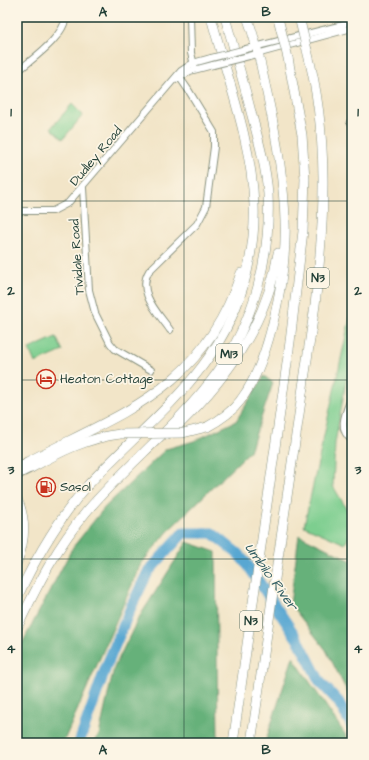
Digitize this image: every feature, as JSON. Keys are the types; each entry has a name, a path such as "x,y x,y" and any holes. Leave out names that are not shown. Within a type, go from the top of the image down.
{"highway":[{"name":"M13","path":"17,598 43,547 77,500 98,475 180,394 202,368 220,340 243,290 249,262 254,212 251,172 241,128 211,17"},
{"name":"M13","path":"17,628 59,548 74,527 104,492 184,410 216,373 237,340 245,324 261,277 267,230 268,193 266,176 258,139 225,17"},
{"path":"29,465 66,449 92,440 120,434 183,434 207,427 222,419 241,400 250,385 271,330 282,275 285,222 278,144 258,50 248,17"},
{"name":"N3","path":"251,742 318,284 323,206 322,139 316,90 299,17"},
{"name":"N3","path":"234,741 268,503 298,271 304,206 302,135 288,58 278,19"},
{"path":"29,465 137,406 179,375 208,341 227,310 242,270 249,237 251,172"},
{"path":"104,492 122,478 202,402 217,384 246,343 259,320 273,281 279,249 283,202"},
{"path":"17,499 24,522 24,535 17,562"}],"main road":[{"path":"17,468 29,465"},
{"path":"17,475 29,465"}],"street":[{"path":"17,72 56,37 63,28 66,17"},
{"path":"190,17 194,66"},
{"name":"Dudley Road","path":"258,50 343,25 352,17"},
{"name":"Dudley Road","path":"17,211 44,212 59,209 68,203 83,188 178,76 194,66 211,58 258,50 352,28"},
{"name":"Dudley Road","path":"194,66 213,65 248,52"},
{"path":"170,330 147,295 145,280 149,271 197,224 204,212 214,138 210,122 178,76"},
{"name":"Tividale Road","path":"83,188 89,290 95,313 110,343 115,349 151,370"},
{"path":"352,396 343,424 346,435 352,440"}],"green space":[{"path":"72,104 83,115 63,139 51,128"},
{"path":"352,309 352,360 347,376 335,443 333,486 352,518 352,531 345,544 304,526"},
{"path":"56,337 63,351 35,363 29,349"},
{"path":"264,376 273,383 250,451 171,528 141,564 63,743 17,743 17,653 73,547 105,507 166,449 194,441 236,421"},
{"path":"299,535 352,561 352,701 326,650 290,604"},
{"path":"187,542 216,552 218,743 93,743 99,735 114,668 138,619"},
{"path":"293,657 351,743 265,743"}],"waterway":[{"name":"Umbilo River","path":"79,743 106,667 131,607 148,572 183,533 212,533 237,553 247,564 300,643 320,682 338,701 352,726"}],"place":[{"name":"Heaton Cottage","path":"46,379"},
{"name":"Sasol","path":"46,487"}]}
